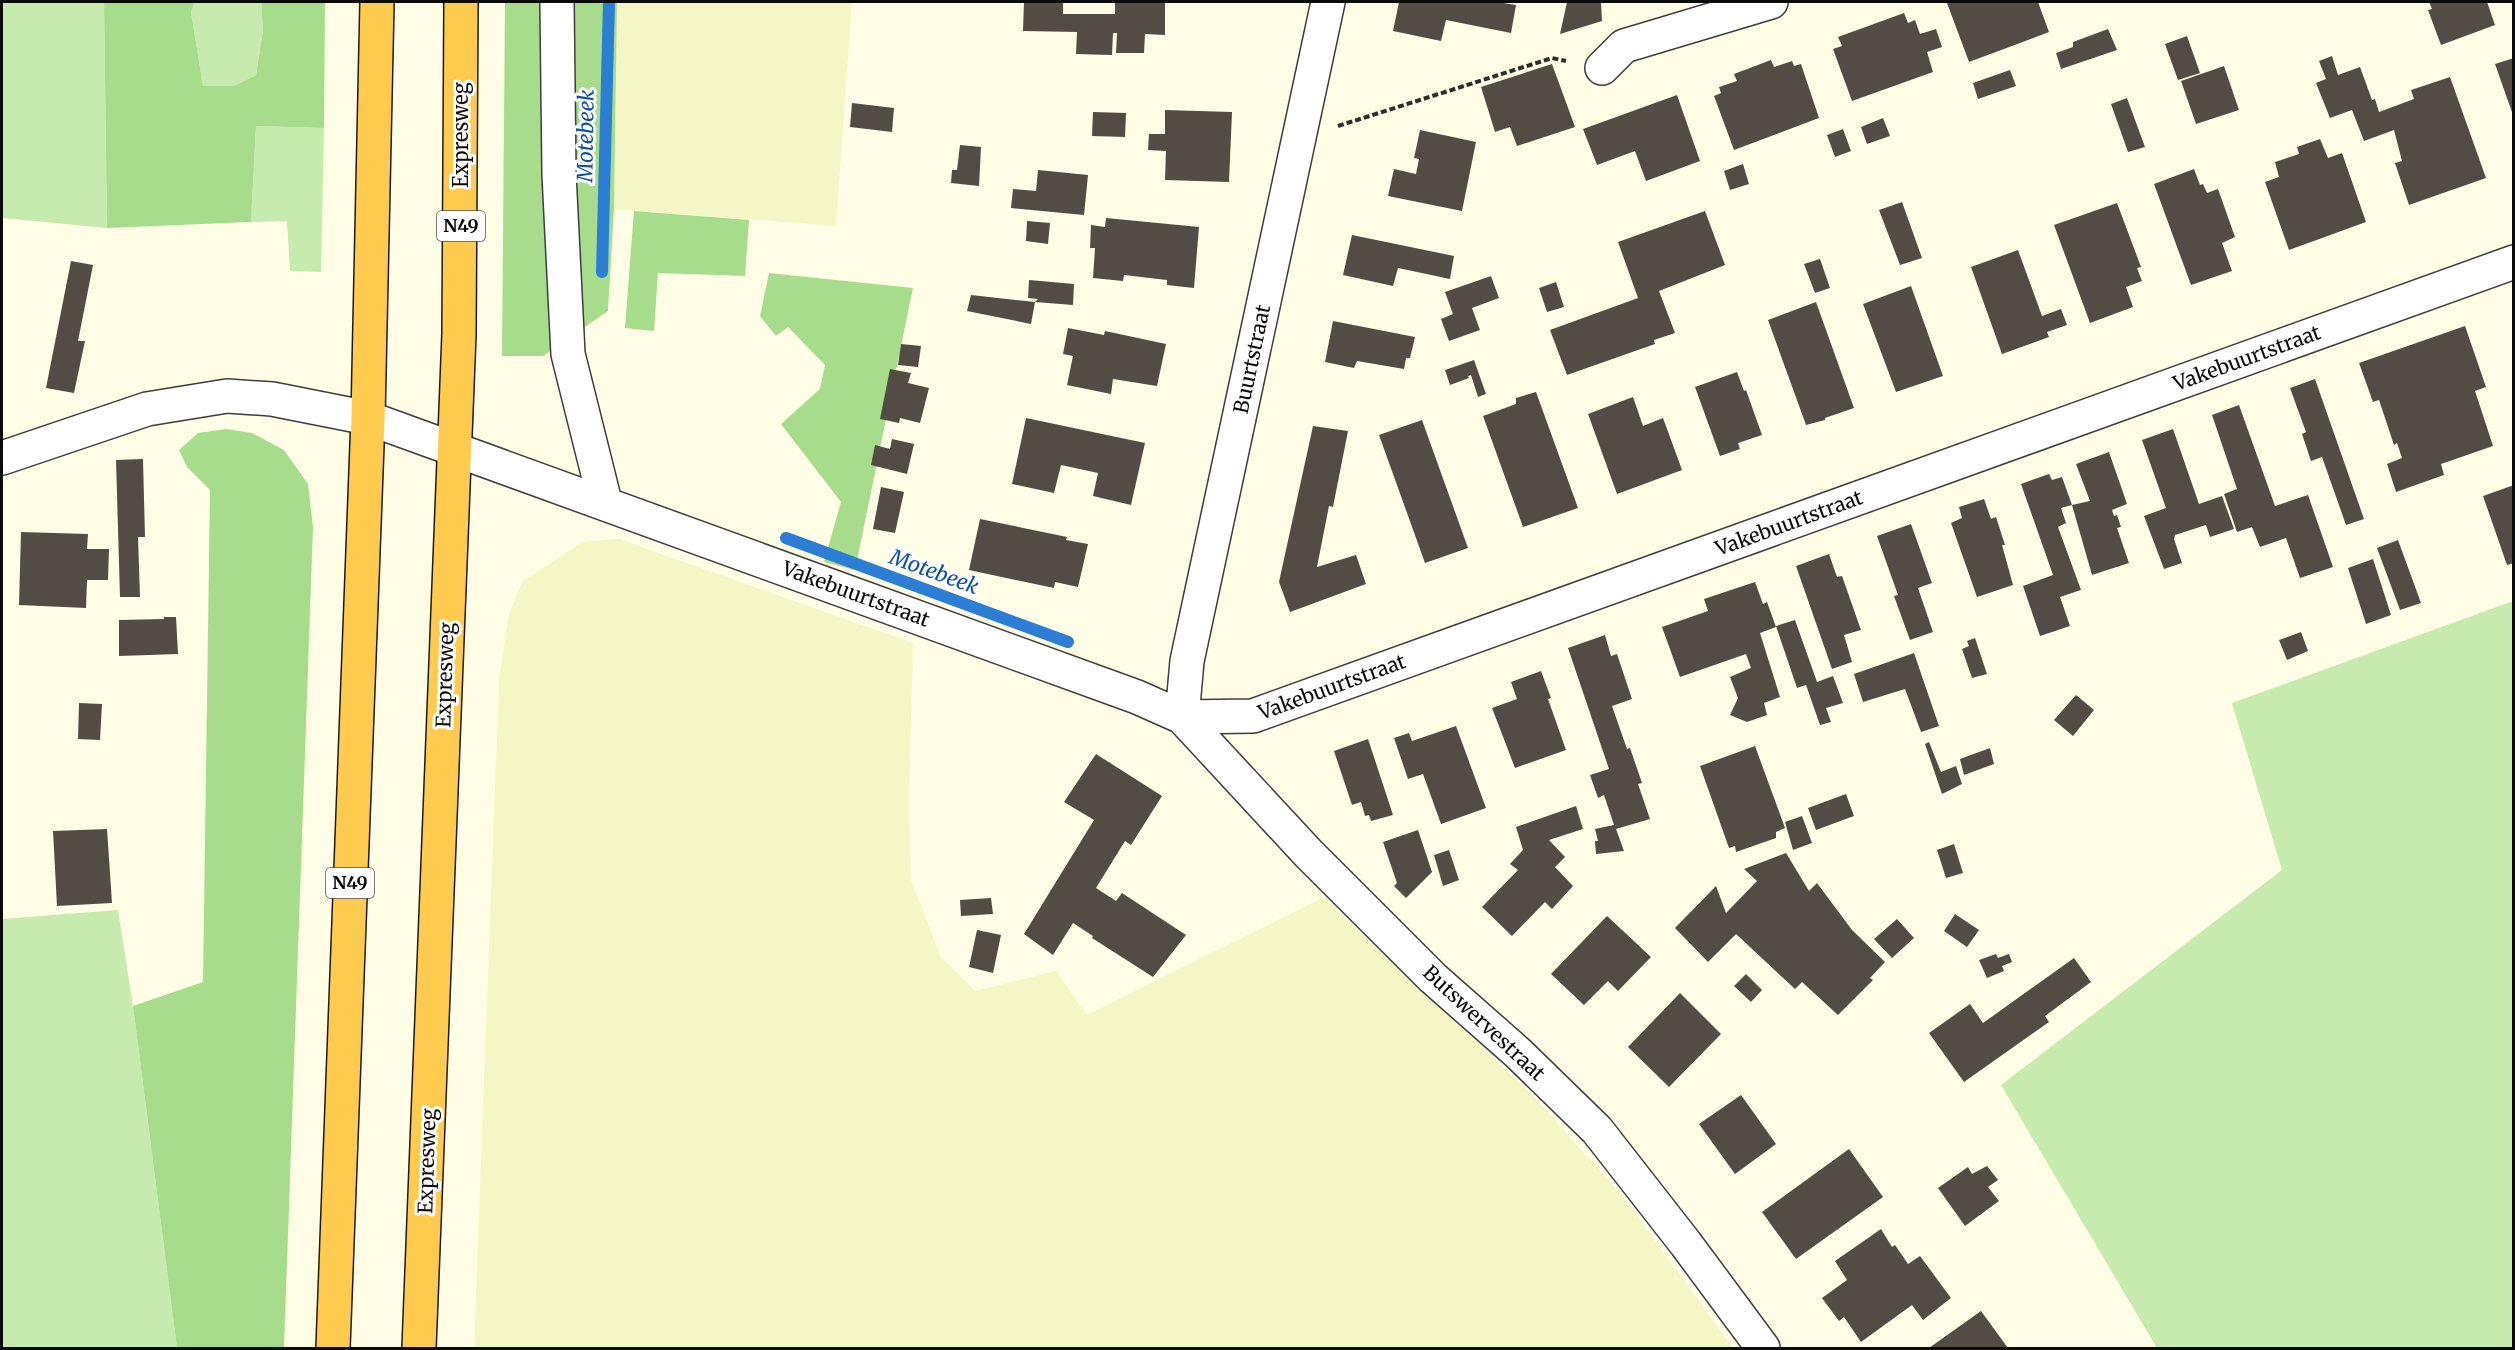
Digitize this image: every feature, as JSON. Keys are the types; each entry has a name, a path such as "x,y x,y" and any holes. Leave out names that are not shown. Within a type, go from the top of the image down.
{"highway":[{"name":"N49","path":"333,1348 368,418 377,2"},
{"name":"Expresweg","path":"419,1348 459,334 461,2"}],"street":[{"path":"557,2 559,174 568,354 605,502"},
{"name":"Buurtstraat","path":"1182,717 1187,661 1328,2"},
{"path":"1602,68 1624,46 1771,2"},
{"name":"Vakebuurtstraat","path":"2,458 147,409 227,396 272,399 368,418 605,502 1137,697 1182,717 1252,716 2514,262"},
{"name":"Butswervestraat","path":"1182,717 1308,853 1433,978 1518,1053 1597,1130 1763,1348"}],"path":[{"path":"1299,138 1552,58 1602,68"}],"green space":[{"path":"2,2 104,2 107,228 2,218"},
{"path":"104,2 195,2 191,12 203,86 234,86 256,75 263,30 261,2 325,2 324,128 256,126 251,222 107,228"},
{"path":"195,2 261,2 263,30 256,75 234,86 203,86 191,12"},
{"path":"505,2 617,2 614,209 608,311 543,356 502,356"},
{"path":"617,2 852,2 836,226 614,209"},
{"path":"256,126 324,128 321,272 290,271 287,221 251,222"},
{"path":"634,211 749,220 745,276 658,273 654,331 625,328"},
{"path":"769,273 913,288 855,570 824,562 841,502 781,424 820,389 825,365 788,327 776,336 760,316"},
{"path":"226,429 252,433 284,450 308,484 313,527 284,1348 177,1348 133,1006 203,982 210,490 187,467 179,450 198,433"},
{"path":"619,539 913,643 909,802 911,880 941,957 975,991 1056,971 1087,1015 1324,897 1533,1096 1624,1198 1733,1348 474,1348 499,680 508,617 522,582 582,542"},
{"path":"2513,601 2513,1348 2157,1348 2001,1085 2282,870 2232,703"},
{"path":"118,910 133,1006 177,1348 2,1348 2,919"}],"building":[{"path":"1024,2 1063,2 1063,14 1115,14 1115,2 1165,2 1165,35 1145,34 1144,53 1116,53 1117,33 1113,33 1112,55 1076,54 1077,32 1023,31"},
{"path":"1399,2 1497,2 1516,5 1511,33 1446,20 1441,41 1393,31"},
{"path":"1567,2 1601,2 1602,21 1560,34"},
{"path":"2038,2 2049,32 1969,62 1947,3"},
{"path":"2429,2 2487,2 2495,25 2441,45 2428,10 2432,9"},
{"path":"1904,13 1908,23 1915,20 1920,34 1936,29 1942,47 1927,52 1933,72 1852,101 1833,49 1842,46 1838,37"},
{"path":"2108,29 2117,50 2061,69 2056,53 2073,47 2073,42"},
{"path":"2187,36 2200,73 2178,80 2165,44"},
{"path":"2332,56 2338,75 2360,67 2379,112 2414,99 2411,90 2450,77 2486,178 2409,205 2395,163 2402,161 2394,130 2364,141 2352,110 2330,118 2316,83 2326,79 2319,61"},
{"path":"2514,58 2514,115 2513,115 2495,64"},
{"path":"1771,60 1774,67 1792,61 1794,66 1801,64 1819,118 1734,150 1714,96 1721,93 1719,87 1737,81 1734,74"},
{"path":"1552,64 1575,127 1517,146 1510,127 1495,132 1481,87"},
{"path":"2224,66 2239,110 2196,124 2181,81"},
{"path":"2010,70 2016,86 1978,99 1973,83"},
{"path":"1677,95 1700,161 1646,181 1635,151 1597,165 1583,129"},
{"path":"2127,98 2145,147 2128,152 2111,104"},
{"path":"852,103 894,108 892,132 850,127"},
{"path":"1165,110 1232,112 1229,182 1165,180 1166,151 1148,150 1149,134 1165,134"},
{"path":"1093,112 1126,113 1125,137 1092,136"},
{"path":"1883,118 1890,136 1867,144 1861,127"},
{"path":"1843,129 1851,151 1835,157 1827,135"},
{"path":"1420,130 1476,142 1462,211 1388,196 1394,169 1416,174 1419,159 1414,158"},
{"path":"2320,139 2328,158 2342,153 2366,222 2289,250 2265,182 2279,177 2275,162 2299,154 2297,147"},
{"path":"960,145 981,147 979,186 951,183 952,170 957,170"},
{"path":"1743,164 1749,184 1730,190 1724,171"},
{"path":"2194,169 2200,185 2203,184 2207,193 2218,189 2235,237 2222,243 2232,271 2191,285 2154,184"},
{"path":"1038,170 1088,175 1084,215 1011,208 1013,189 1036,191"},
{"path":"1902,202 1922,258 1900,265 1879,210"},
{"path":"2117,203 2141,267 2137,268 2142,281 2126,287 2133,307 2090,323 2054,225"},
{"path":"1705,211 1725,265 1659,291 1675,333 1654,340 1655,344 1567,375 1550,330 1638,298 1618,242"},
{"path":"1106,218 1199,227 1194,288 1167,285 1167,280 1124,275 1123,281 1093,278 1095,248 1090,248 1091,225 1105,227"},
{"path":"1027,221 1050,223 1048,244 1026,241"},
{"path":"1352,235 1454,256 1450,279 1398,268 1393,286 1343,275"},
{"path":"2018,250 2042,316 2061,309 2067,325 2047,332 2049,337 2002,354 1971,267"},
{"path":"1820,259 1830,288 1815,293 1804,264"},
{"path":"71,261 93,265 78,341 85,341 74,393 46,388"},
{"path":"1491,276 1499,298 1472,308 1480,330 1449,341 1441,319 1453,314 1445,292"},
{"path":"1029,280 1074,284 1073,305 1035,302 1038,299 1028,298"},
{"path":"1556,282 1564,307 1547,312 1539,288"},
{"path":"1911,286 1943,376 1896,392 1863,304"},
{"path":"971,295 1035,302 1031,324 967,311"},
{"path":"1816,302 1854,408 1806,425 1768,320"},
{"path":"1333,321 1415,337 1410,358 1406,358 1404,369 1357,361 1354,368 1325,362"},
{"path":"2465,326 2486,387 2475,391 2493,446 2441,464 2444,475 2396,492 2387,464 2402,458 2397,443 2394,445 2379,400 2373,402 2359,363"},
{"path":"1068,328 1104,335 1105,331 1166,344 1157,386 1113,379 1111,394 1067,385 1073,356 1063,354"},
{"path":"901,344 921,346 918,367 898,365"},
{"path":"1474,360 1486,394 1478,397 1471,375 1468,376 1469,378 1450,385 1445,370"},
{"path":"890,369 911,373 908,383 929,388 920,423 900,418 899,423 880,419"},
{"path":"1737,372 1762,435 1738,443 1740,449 1720,456 1695,387"},
{"path":"2315,379 2364,519 2346,525 2322,457 2311,461 2302,434 2306,432 2290,388"},
{"path":"1536,392 1578,508 1523,527 1483,416 1516,404 1516,398"},
{"path":"1633,397 1643,426 1663,418 1682,470 1617,494 1588,414"},
{"path":"2239,405 2275,506 2308,495 2333,567 2300,578 2286,538 2260,547 2252,527 2237,532 2224,494 2237,489 2212,415"},
{"path":"1026,418 1145,443 1131,505 1093,496 1098,473 1061,465 1054,493 1012,484"},
{"path":"1422,420 1468,548 1425,563 1379,435"},
{"path":"1313,426 1348,431 1333,507 1329,506 1317,567 1356,555 1366,584 1290,612 1279,582"},
{"path":"2173,429 2199,504 2222,496 2234,529 2210,537 2206,525 2175,535 2174,539 2182,563 2164,569 2144,516 2166,508 2142,440"},
{"path":"892,439 914,444 907,474 871,465 875,445 890,449"},
{"path":"2109,452 2127,504 2112,510 2114,516 2117,515 2121,527 2117,528 2129,563 2092,575 2072,505 2090,501 2076,464"},
{"path":"143,459 145,537 138,537 140,597 120,597 116,460"},
{"path":"2049,474 2052,480 2062,477 2072,505 2061,508 2066,523 2058,527 2081,590 2060,597 2070,626 2040,636 2023,586 2053,575 2021,484"},
{"path":"2514,485 2514,563 2507,565 2483,496"},
{"path":"881,487 904,492 895,533 873,529"},
{"path":"1984,499 1991,519 1996,517 2005,545 2002,545 2013,585 1977,597 1951,523 1962,518 1959,507"},
{"path":"980,519 1067,537 1066,540 1088,544 1078,587 1055,582 1054,588 969,570"},
{"path":"1911,524 1932,583 1918,588 1933,632 1910,640 1894,596 1898,595 1877,536"},
{"path":"21,532 88,534 87,549 109,549 108,580 87,580 86,608 19,605"},
{"path":"2398,540 2421,603 2400,610 2377,548"},
{"path":"1829,554 1837,577 1842,576 1861,630 1844,635 1852,662 1832,669 1796,566"},
{"path":"2373,559 2391,615 2366,624 2348,568"},
{"path":"1755,582 1763,604 1767,602 1776,627 1760,633 1780,697 1764,703 1767,715 1747,722 1730,715 1738,698 1730,677 1751,668 1746,654 1680,677 1662,627 1708,611 1704,599"},
{"path":"164,617 176,617 178,654 119,656 119,620 164,619"},
{"path":"1795,620 1817,682 1833,676 1843,703 1826,708 1831,722 1820,725 1806,685 1797,688 1776,626"},
{"path":"2301,632 2308,651 2287,660 2279,640"},
{"path":"1605,635 1611,656 1617,654 1632,699 1612,706 1642,783 1638,784 1650,819 1616,829 1624,851 1596,854 1595,841 1598,841 1595,829 1614,825 1604,795 1598,798 1590,775 1609,769 1568,648"},
{"path":"1975,638 1987,674 1972,678 1962,649 1969,646 1967,641"},
{"path":"1914,653 1939,726 1921,732 1905,689 1863,702 1854,674"},
{"path":"1541,671 1566,750 1515,768 1492,708 1517,699 1511,682"},
{"path":"2076,695 2094,710 2073,736 2054,720"},
{"path":"79,703 102,704 100,740 78,739"},
{"path":"1456,726 1486,808 1441,824 1423,774 1408,779 1394,738 1409,733 1412,741"},
{"path":"1368,739 1393,815 1371,821 1369,815 1365,816 1361,802 1352,805 1334,751"},
{"path":"1929,742 1941,772 1956,766 1962,784 1942,794 1925,744"},
{"path":"1755,746 1785,828 1776,832 1776,838 1736,852 1735,846 1729,848 1700,766"},
{"path":"1990,748 1994,764 1964,775 1960,759"},
{"path":"1096,754 1162,796 1131,845 1125,841 1096,888 1116,901 1122,893 1186,935 1153,977 1092,938 1093,936 1073,923 1053,955 1024,934 1094,820 1064,802"},
{"path":"1846,794 1854,816 1816,830 1808,808"},
{"path":"1576,806 1583,829 1549,840 1565,857 1555,867 1573,886 1552,909 1545,902 1512,936 1482,907 1518,870 1510,864 1523,850 1516,827"},
{"path":"1802,816 1812,843 1793,850 1785,822"},
{"path":"107,829 112,903 57,906 53,831"},
{"path":"1418,830 1432,872 1406,898 1394,886 1397,883 1383,842"},
{"path":"1954,844 1963,873 1946,878 1937,850"},
{"path":"1449,850 1459,880 1443,886 1434,855"},
{"path":"1786,853 1809,891 1817,883 1852,930 1885,962 1870,978 1873,980 1838,1015 1802,982 1795,989 1736,934 1708,962 1675,928 1716,886 1726,913 1757,881 1744,869"},
{"path":"991,898 993,914 961,916 960,900"},
{"path":"1955,914 1979,930 1967,947 1944,931"},
{"path":"1607,916 1651,957 1618,991 1608,981 1584,1005 1551,974"},
{"path":"1897,919 1914,938 1892,958 1874,939"},
{"path":"977,930 1001,935 993,973 969,967"},
{"path":"1996,954 1998,958 2009,954 2012,962 2002,966 2004,971 1987,978 1979,960"},
{"path":"2074,958 2091,982 2045,1016 2049,1022 1964,1082 1929,1033 1970,1004 1983,1023"},
{"path":"1746,974 1762,990 1751,1002 1734,986"},
{"path":"1680,993 1721,1034 1669,1087 1628,1047"},
{"path":"1741,1095 1776,1144 1735,1174 1699,1124"},
{"path":"1849,1149 1883,1197 1796,1259 1762,1212"},
{"path":"1987,1166 1998,1180 1988,1187 1999,1201 1965,1226 1938,1188 1968,1167 1972,1174"},
{"path":"1881,1229 1892,1247 1895,1245 1908,1264 1920,1256 1951,1298 1923,1320 1912,1305 1861,1342 1844,1317 1839,1321 1822,1298 1847,1280 1835,1261"},
{"path":"1981,1311 2008,1348 1929,1348"}],"waterway":[{"name":"Motebeek","path":"602,272 609,2"},
{"name":"Motebeek","path":"786,538 1068,642"}]}
